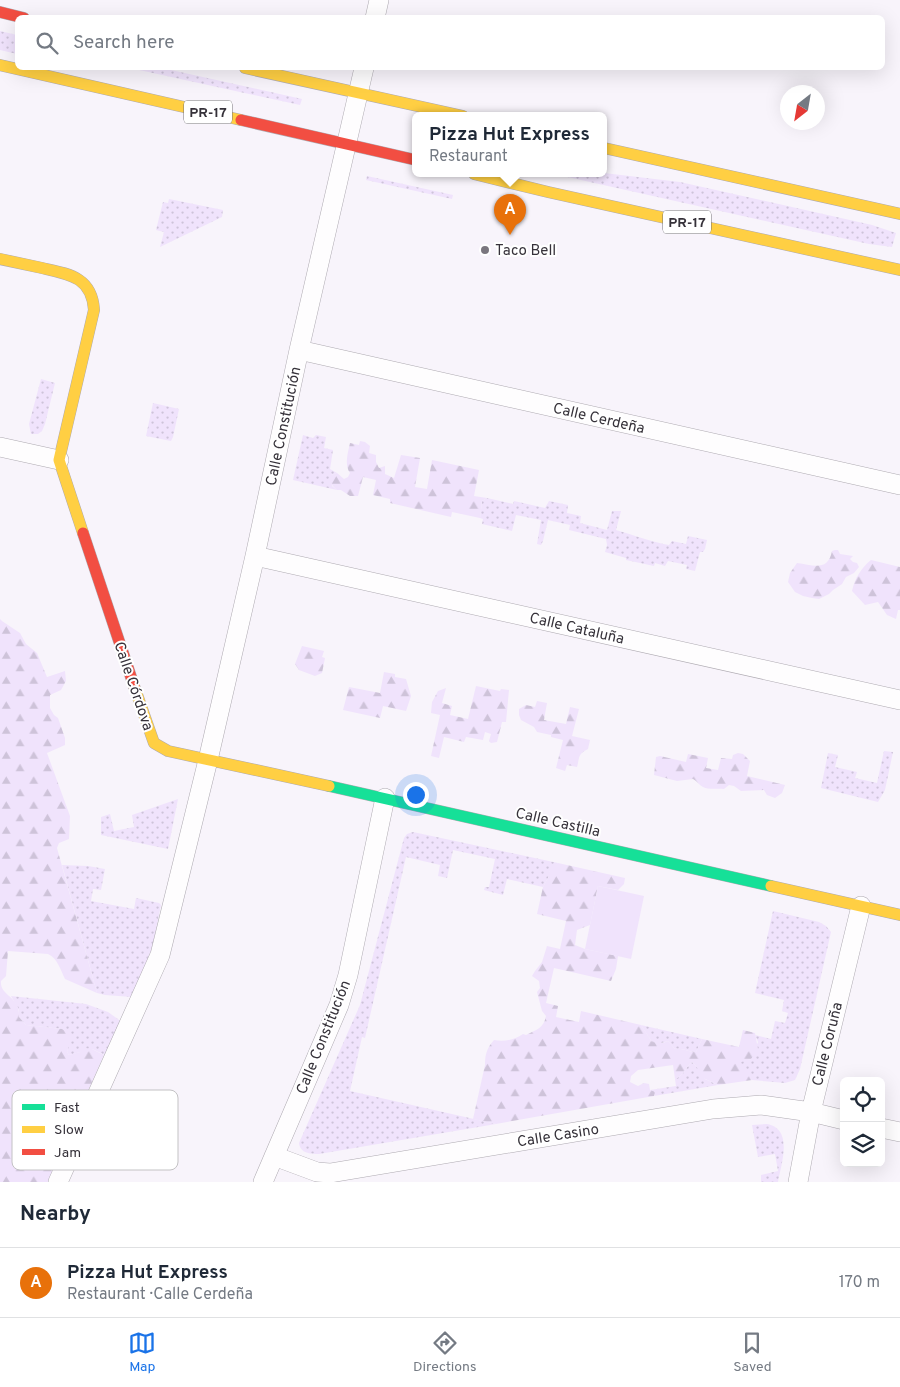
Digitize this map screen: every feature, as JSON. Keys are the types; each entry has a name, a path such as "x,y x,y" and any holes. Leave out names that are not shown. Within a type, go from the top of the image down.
{"main road":[{"path":"0,12 15,16"},
{"name":"PR-17","path":"0,65 15,68"},
{"name":"PR-17","path":"22,70 412,159"},
{"path":"254,70 445,112"},
{"path":"607,149 900,214"},
{"name":"PR-17","path":"486,177 900,270"},
{"path":"0,259 71,275 88,287 93,296 94,310 59,460"},
{"name":"Calle Córdova","path":"59,460 154,743 168,751 208,760"},
{"name":"Calle Castilla","path":"208,760 385,798 900,915"}],"street":[{"path":"376,15 379,0"},
{"name":"Calle Constitución","path":"208,760 364,70"},
{"name":"Calle Cerdeña","path":"299,350 899,481"},
{"path":"0,447 59,460"},
{"name":"Calle Cataluña","path":"255,556 900,700"},
{"path":"99,1090 160,955 208,760"},
{"name":"Calle Constitución","path":"263,1182 339,1005 348,975 385,798"},
{"name":"Calle Coruña","path":"798,1182 811,1112 861,906"},
{"name":"Calle Casino","path":"274,1156 317,1172 330,1173 713,1109 761,1105 811,1112 840,1119"},
{"path":"885,1129 900,1132"},
{"path":"58,1182 63,1170"}],"green space":[{"path":"0,31 15,35 15,54 0,50"},
{"path":"139,70 171,70 302,99 300,105"},
{"path":"607,173 680,182 872,225 896,233 892,247 869,244 568,177 607,177"},
{"path":"367,176 453,195 452,199 366,180"},
{"path":"169,199 223,210 222,217 160,247 164,232 156,230 163,202 168,203"},
{"path":"41,379 55,383 42,431 38,434 31,434 29,424"},
{"path":"153,403 179,409 171,441 146,436"},
{"path":"303,435 313,438 316,435 326,437 324,448 333,450 330,469 337,473 331,475 332,486 337,490 293,480"},
{"path":"360,441 370,446 369,453 376,455 376,462 379,468 385,466 385,474 394,478 401,455 420,458 415,487 427,489 432,460 479,470 474,496 487,498 482,501 480,518 452,512 451,517 390,503 390,499 373,495 376,480 363,477 358,496 350,496 341,490 337,490 331,483 331,475 337,473 344,479 348,477 350,473 347,466 347,458 350,443 359,445"},
{"path":"487,498 513,504 514,501 545,508 549,501 568,505 567,513 581,516 580,523 607,530 612,511 621,511 616,530 669,545 672,541 686,544 688,536 707,540 705,549 703,552 700,552 695,571 686,569 687,565 668,561 665,566 655,563 654,566 626,560 626,558 605,552 606,539 569,530 570,525 548,520 541,545 537,544 541,520 516,515 512,531 482,524 483,519 480,518 482,501"},
{"path":"838,550 840,554 853,556 850,559 857,563 859,567 854,573 846,577 842,584 829,594 819,599 803,596 795,592 788,582 790,573 797,563 814,566 823,565 830,558 832,551"},
{"path":"871,560 900,567 900,610 898,610 896,619 887,615 878,602 865,605 852,591 859,574"},
{"path":"0,619 20,633 26,644 37,653 47,677 65,671 66,681 61,690 50,695 50,708 58,718 65,738 65,745 47,753 70,816 69,839 59,843 57,848 97,993 65,979 56,961 48,954 8,951 6,976 1,981 1,985 17,1005 19,1017 26,1025 62,1029 69,1033 71,1039 67,1052 69,1055 80,1052 85,1048 104,1055 89,1090 12,1090 12,1170 53,1170 48,1182 0,1182"},
{"path":"302,646 324,651 322,657 325,658 322,673 315,676 299,670 295,664"},
{"path":"384,672 406,679 411,696 406,711 383,706 380,718 343,710 349,687 380,693"},
{"path":"476,686 500,691 501,689 509,690 506,722 502,722 497,742 491,743 489,741 491,734 485,732 483,740 466,737 464,742 444,737 439,758 431,756 440,715 431,713 432,702 438,691 446,688 442,703 452,706 450,715 468,719"},
{"path":"537,701 547,703 544,720 566,724 570,707 579,709 572,736 590,740 588,749 580,756 577,767 567,765 565,771 556,768 563,740 537,732 534,727 521,720 519,709 526,705 535,707"},
{"path":"884,751 893,752 885,790 878,802 821,788 828,753 838,755 835,767 857,772 855,778 877,783"},
{"path":"688,754 708,758 706,768 718,770 721,758 732,759 733,755 743,754 750,761 747,776 785,785 782,793 775,798 767,795 764,790 741,791 729,785 724,789 708,788 693,779 677,781 654,775 656,757 660,756 686,762"},
{"path":"178,799 168,849 101,835 101,817 110,814 114,831 134,827 132,815"},
{"path":"413,832 558,863 549,872 543,887 507,879 503,895 484,890 485,887 489,887 495,859 453,850 447,878 438,876 440,865 406,857 365,1038 362,1037 350,1091 496,1124 312,1154 301,1149 299,1143 360,1005 404,838 407,834"},
{"path":"558,863 625,878 624,884 618,890 598,886 590,925 577,930 575,945 618,956 616,969 611,981 554,968 546,1003 558,1006 556,1017 579,1022 581,1011 641,1025 652,1042 663,1043 668,1041 675,1049 693,1052 696,1052 702,1039 739,1047 743,1030 755,1033 758,1049 751,1059 737,1063 746,1068 752,1080 718,1085 699,1076 697,1067 692,1062 675,1079 673,1065 638,1070 631,1076 630,1082 638,1086 644,1083 649,1084 650,1090 655,1092 654,1096 496,1124 473,1119 486,1054 494,1040 509,1040 523,1034 526,1035 539,1028 545,1020 546,1016 542,1011 537,992 540,988 539,981 532,976 542,962 547,946 560,949 566,921 537,914 543,887 549,872"},
{"path":"62,865 105,869 101,890 93,889 91,901 134,909 136,898 161,905 152,949 132,997 97,993"},
{"path":"598,886 644,896 631,959 585,949"},
{"path":"773,911 819,922 831,932 800,1069 795,1080 785,1083 752,1080 736,1062 751,1059 758,1042 755,1035 771,1039 775,1021 785,1023 788,1013 782,1011 784,1000 755,993"},
{"path":"11,996 86,1004 108,1012 122,1022 107,1056 92,1049 69,1055 67,1052 70,1039 62,1029 26,1025 19,1017 19,1010"},
{"path":"641,1025 702,1039 696,1052 675,1049 668,1041 652,1042"},
{"path":"692,1062 705,1079 718,1085 654,1096 650,1090 676,1086 675,1079"},
{"path":"767,1124 775,1127 781,1133 783,1140 783,1157 778,1182 761,1182 761,1175 778,1171 775,1154 758,1157 752,1125"}],"traffic: fast":[{"path":"329,786 771,886"}],"traffic: slow":[{"path":"0,65 15,68"},
{"path":"22,70 241,120"},
{"path":"254,70 445,112"},
{"path":"607,149 900,214"},
{"path":"486,177 900,270"},
{"path":"0,259 70,275 84,284 89,290 92,299 94,310 59,460 83,533"},
{"path":"134,686 154,743 168,751 329,786"},
{"path":"771,886 900,915"}],"traffic: jam":[{"path":"0,12 15,16"},
{"path":"241,120 412,159"},
{"path":"83,533 134,686"}],"place":[{"name":"Pizza Hut Express","path":"510,235"},
{"name":"Taco Bell","path":"485,250"}]}
